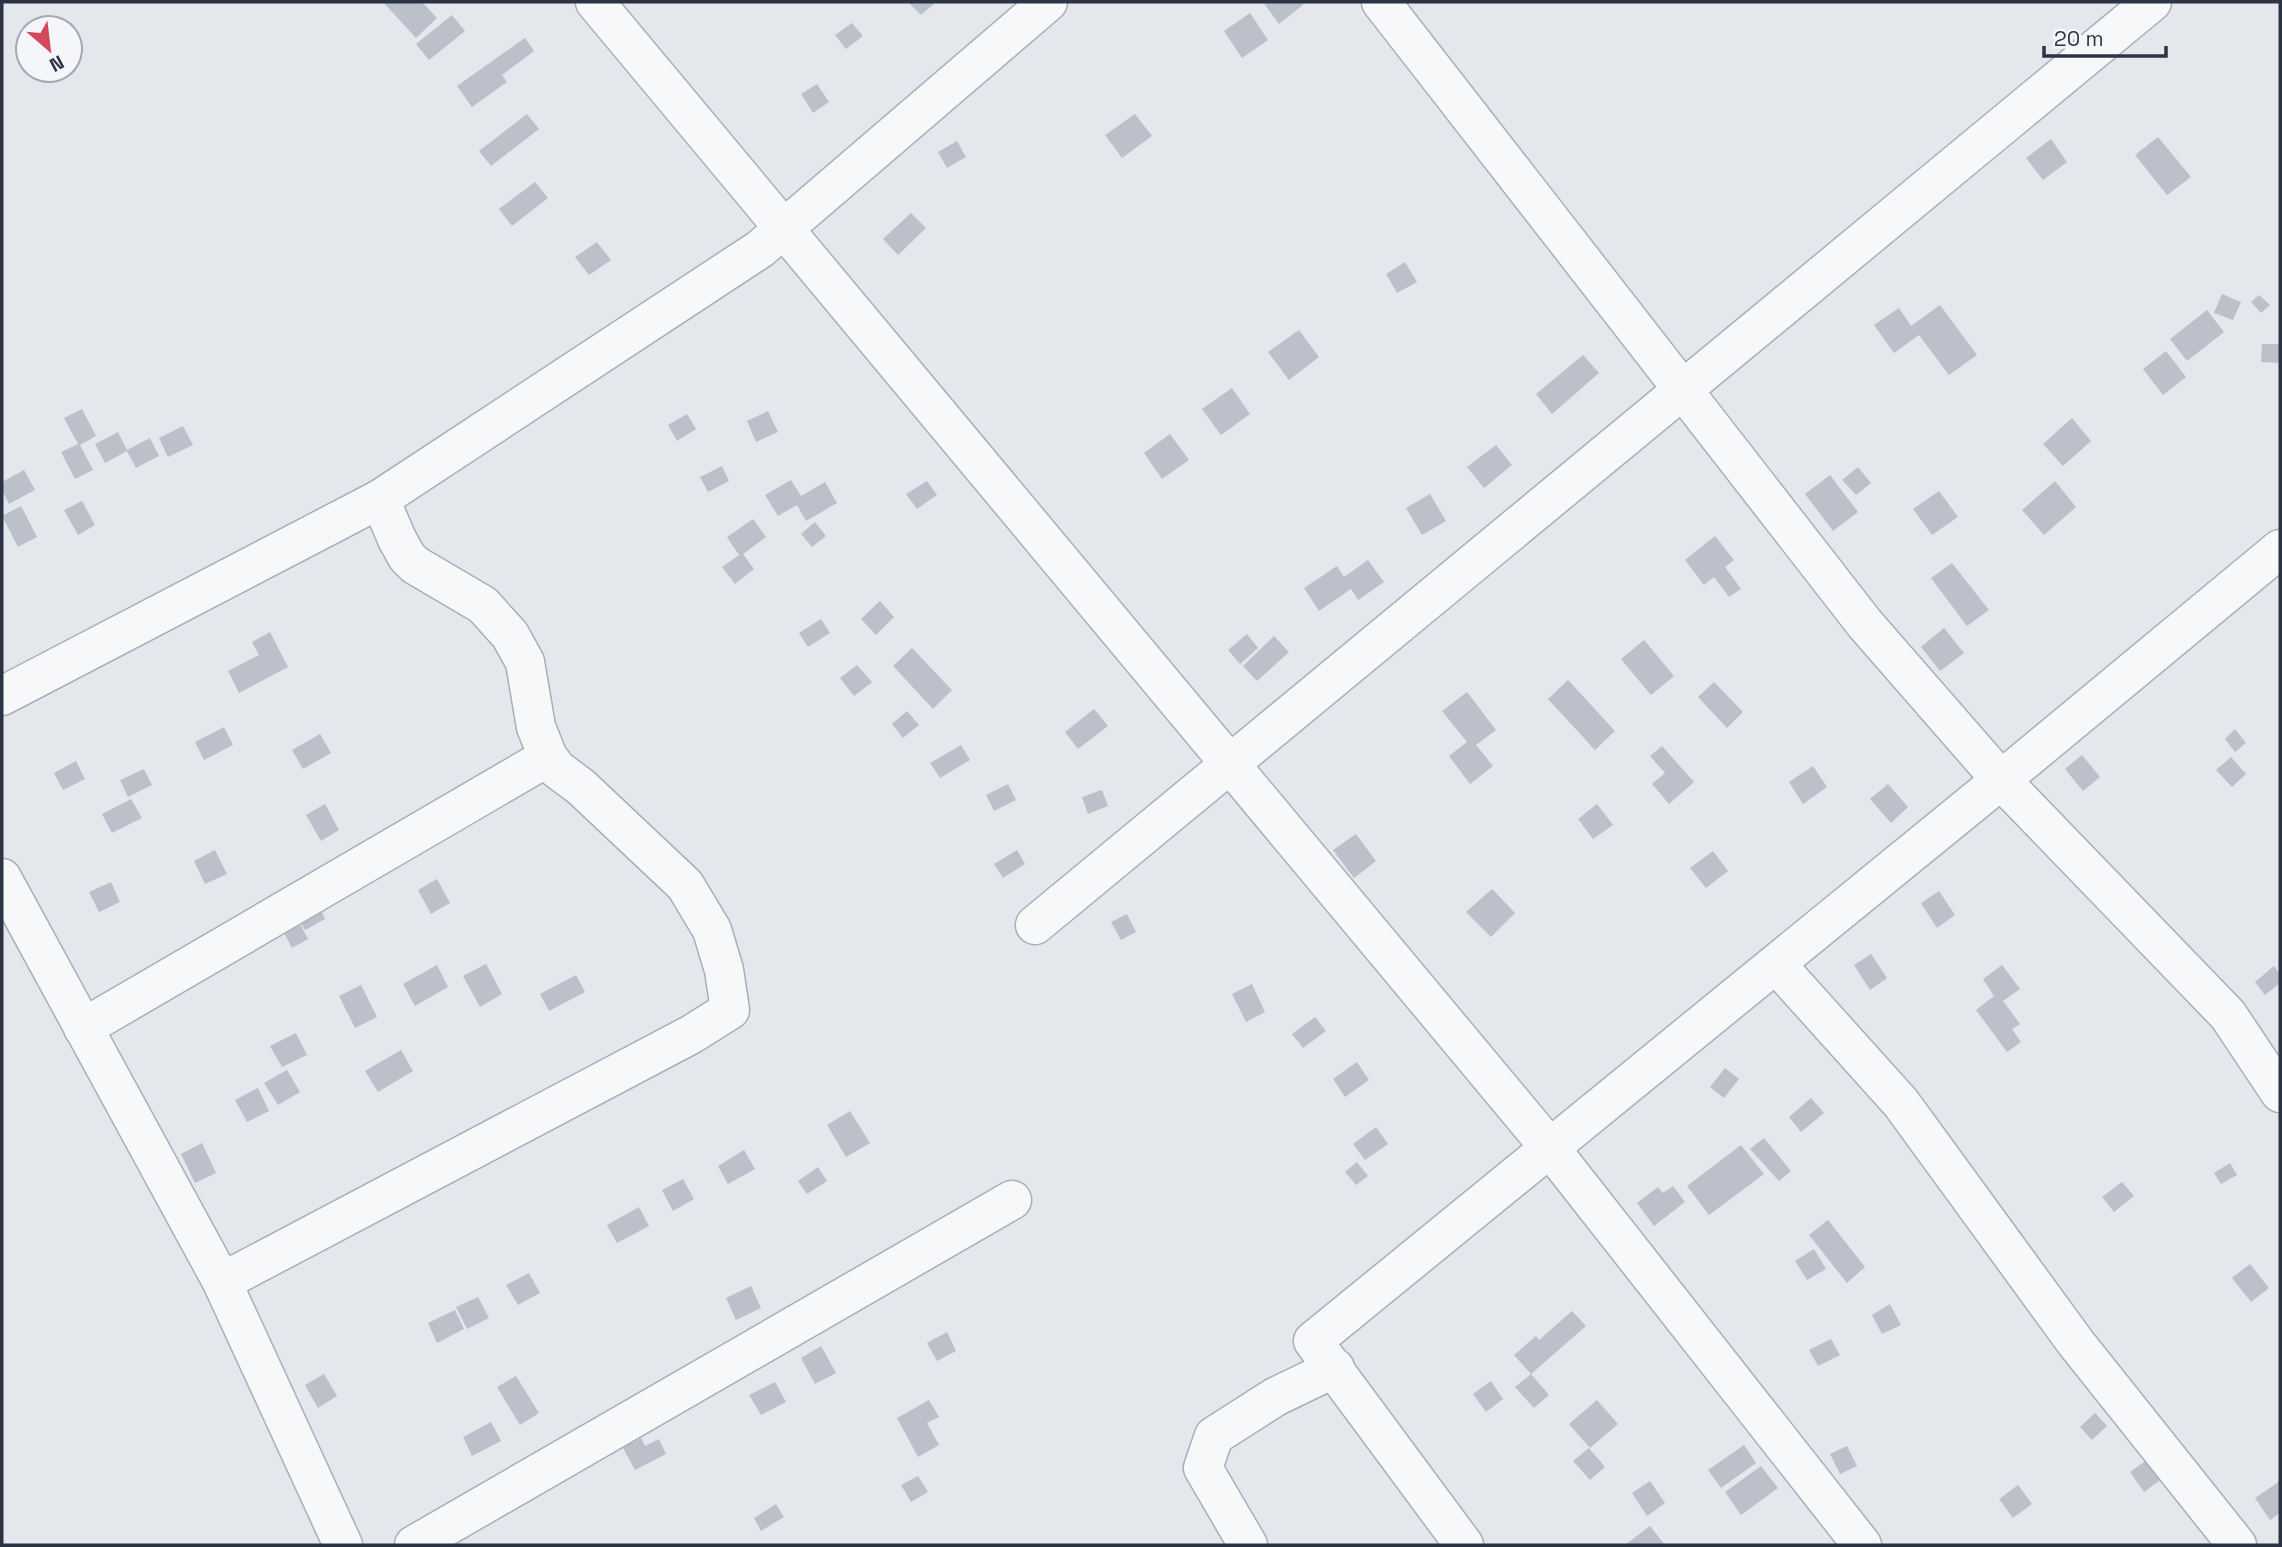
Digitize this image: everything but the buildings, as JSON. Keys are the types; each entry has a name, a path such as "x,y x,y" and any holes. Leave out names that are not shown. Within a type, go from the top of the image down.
{"street":[{"path":"595,2 1550,1148 1862,1545"},
{"path":"2,696 380,499 760,249 1048,2"},
{"path":"1381,2 1865,624 2001,780 2228,1015 2280,1093"},
{"path":"1035,925 2152,2"},
{"path":"222,1282 692,1034 730,1010 724,970 712,930 685,885 548,757 536,727 525,662 510,635 483,606 415,565 407,557 380,499"},
{"path":"1464,1545 1313,1341 2001,780 2275,564"},
{"path":"83,1028 548,757"},
{"path":"2,878 222,1282 343,1545"},
{"path":"1776,964 1901,1103 2076,1343 2238,1545"},
{"path":"414,1545 1012,1200"},
{"path":"1248,1545 1203,1468 1214,1436 1275,1397 1335,1368"}]}
